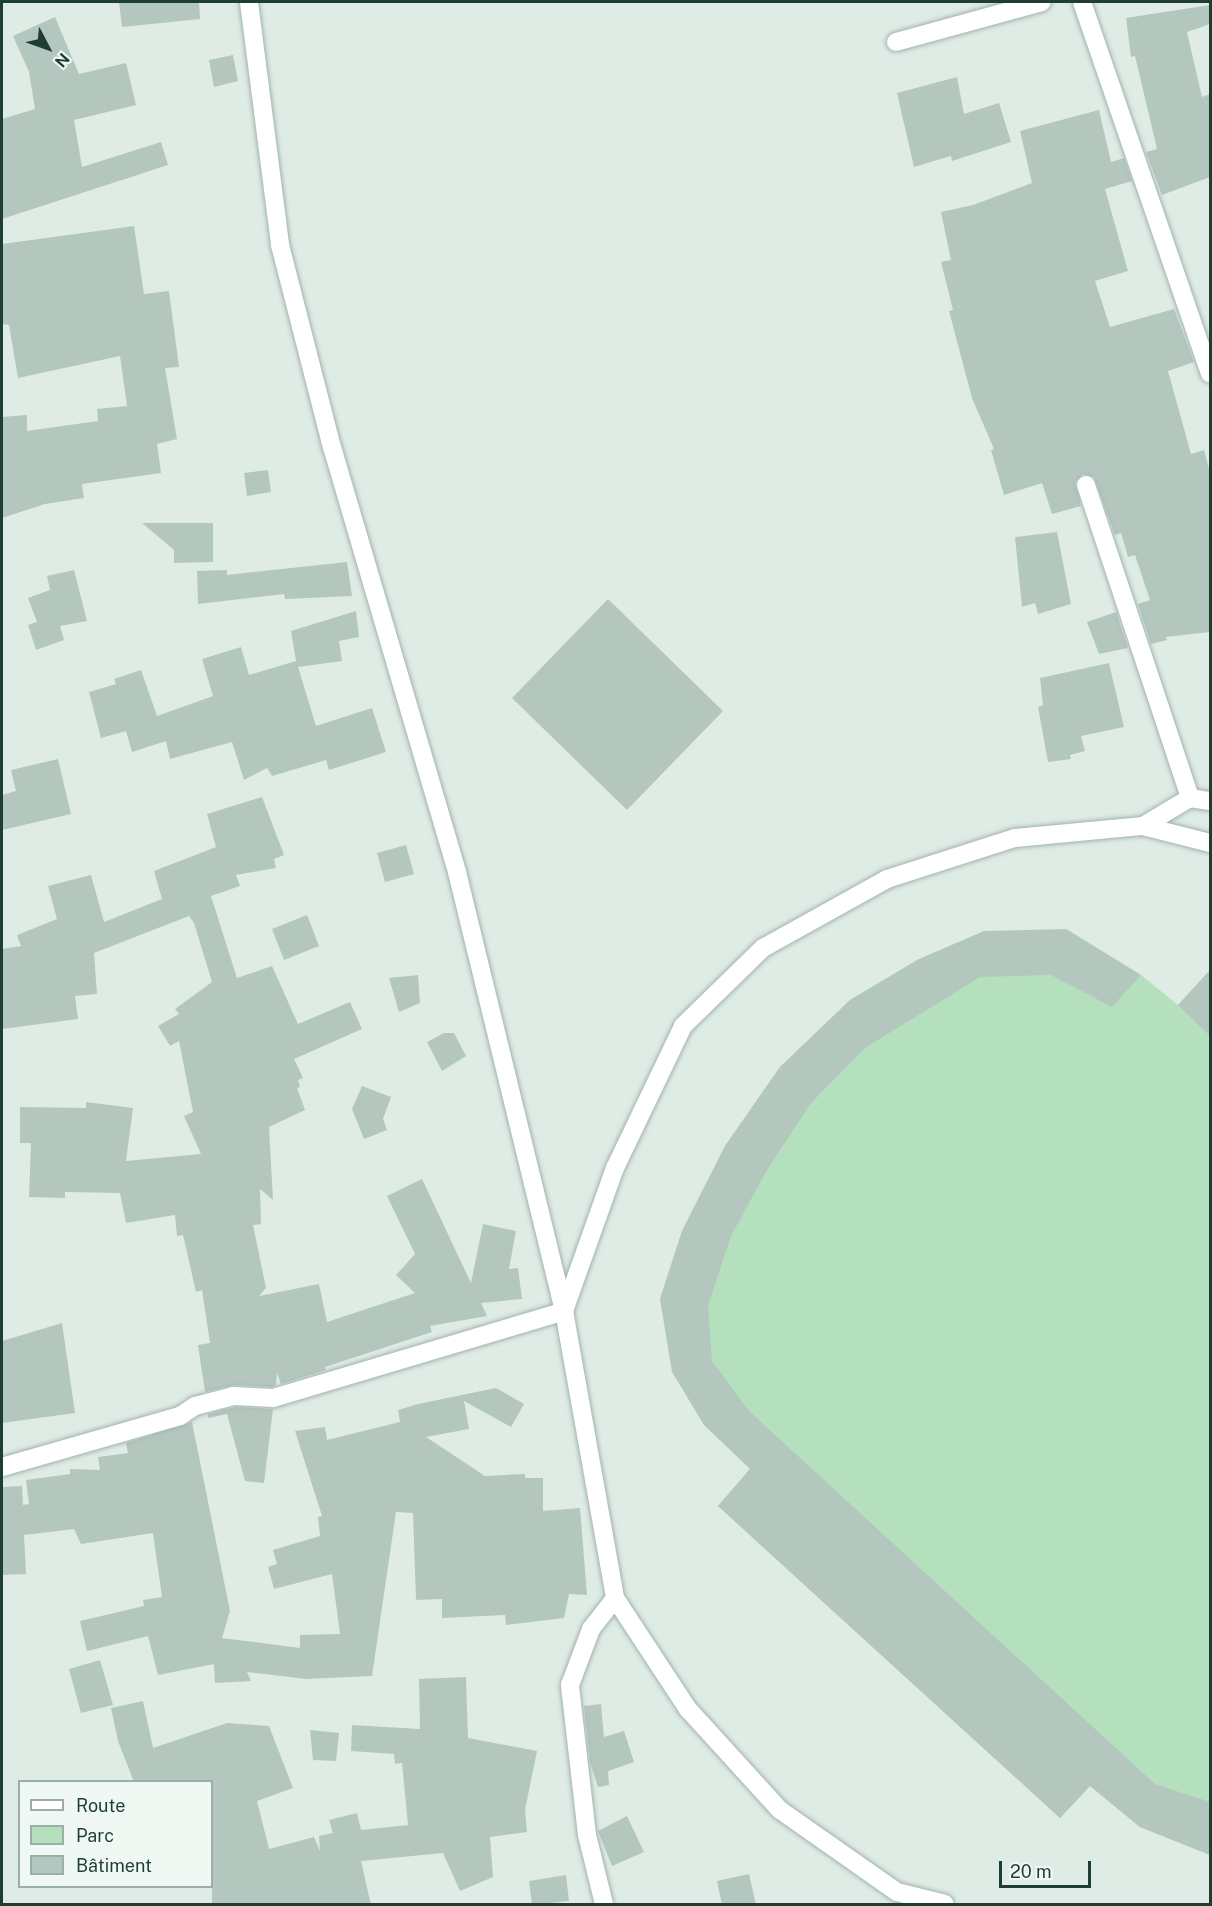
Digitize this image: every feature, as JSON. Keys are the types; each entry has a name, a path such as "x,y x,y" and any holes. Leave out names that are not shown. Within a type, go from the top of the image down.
{"street":[{"path":"249,2 280,244 332,447 457,872 564,1311 615,1598 688,1709 780,1810 897,1892 945,1905"},
{"path":"896,42 1042,2"},
{"path":"1082,2 1210,374"},
{"path":"1086,485 1190,798"},
{"path":"1143,826 1190,798 1210,801"},
{"path":"564,1311 615,1168 683,1026 763,948 887,879 1015,838 1143,826 1210,843"},
{"path":"2,1467 180,1416 195,1406 234,1396 273,1398 564,1311"},
{"path":"604,1905 587,1835 570,1685 591,1629 615,1598"}],"green space":[{"path":"1066,929 1141,975 1178,1005 1210,970 1210,1855 1140,1827 1090,1786 1060,1818 718,1506 750,1469 660,1299 682,1231 725,1146 780,1067 850,1000 919,959"}],"building":[{"path":"119,2 199,2 200,19 122,27"},
{"path":"1210,5 1210,24 1187,32 1202,97 1210,94 1210,177 1162,195 1146,152 1157,149 1135,56 1131,57 1126,18"},
{"path":"55,17 79,74 126,63 136,105 74,120 82,167 161,142 168,165 2,219 2,119 35,109 29,72 13,36"},
{"path":"233,55 238,81 214,87 209,60"},
{"path":"957,77 964,114 999,103 1011,142 952,161 951,156 914,167 897,93"},
{"path":"1099,110 1111,162 1124,158 1132,181 1105,189 1128,271 1095,281 1110,327 1174,309 1194,362 1168,371 1191,454 1204,450 1210,472 1210,632 1166,637 1167,640 1151,644 1138,604 1150,600 1135,555 1128,557 1121,533 1115,535 1094,477 1083,474 1075,482 1081,506 1052,514 1042,483 1004,495 991,450 994,449 972,398 949,311 953,310 941,262 951,260 941,212 973,205 1032,183 1020,131"},
{"path":"134,226 144,294 169,291 179,367 165,368 177,439 157,444 161,473 82,484 84,498 45,504 2,518 2,417 27,415 27,431 98,421 97,409 127,406 120,356 18,378 9,325 2,324 2,244"},
{"path":"268,470 271,492 247,496 244,473"},
{"path":"142,523 213,523 213,562 174,563 174,550"},
{"path":"1057,532 1071,604 1038,614 1035,603 1022,607 1015,537"},
{"path":"347,562 352,596 285,599 284,594 198,604 197,571 227,570 227,575"},
{"path":"74,570 87,621 60,626 64,640 36,650 28,625 37,622 28,598 50,590 47,576"},
{"path":"608,599 723,711 627,810 512,698"},
{"path":"356,611 359,637 339,641 342,661 298,667 316,726 372,708 386,752 329,770 326,760 272,776 267,768 244,780 232,742 170,759 166,741 132,752 126,731 101,738 89,692 116,684 114,679 141,670 157,716 213,696 202,659 241,647 249,675 296,661 291,631"},
{"path":"1116,612 1128,648 1099,654 1087,622"},
{"path":"1109,663 1124,727 1081,736 1085,751 1070,755 1071,759 1048,762 1038,707 1043,705 1040,678"},
{"path":"58,759 71,814 2,830 2,795 16,791 11,770"},
{"path":"262,797 284,855 274,859 276,868 236,875 240,886 211,896 237,978 272,966 298,1024 350,1002 362,1029 294,1059 303,1078 298,1080 300,1087 297,1088 305,1110 269,1127 273,1200 260,1189 261,1224 253,1225 266,1288 259,1296 319,1284 327,1322 415,1293 396,1275 415,1254 387,1196 422,1179 471,1283 483,1224 516,1231 509,1269 518,1268 522,1299 481,1303 487,1316 430,1326 432,1332 281,1384 277,1373 276,1385 272,1387 234,1385 205,1392 198,1345 210,1343 202,1290 196,1292 183,1235 177,1236 175,1215 126,1223 120,1193 65,1192 65,1198 29,1197 31,1143 20,1143 20,1107 86,1108 86,1102 133,1108 126,1161 201,1154 184,1116 193,1112 179,1041 170,1046 158,1026 179,1014 175,1009 212,982 194,923 189,916 94,953 97,994 75,996 78,1019 2,1029 2,949 21,946 17,935 57,919 48,886 91,875 104,922 162,899 154,871 216,847 207,814"},
{"path":"406,845 414,874 385,882 377,853"},
{"path":"307,915 319,946 284,960 272,929"},
{"path":"1066,929 1141,975 1112,1007 1051,975 980,977 865,1048 811,1103 767,1170 731,1236 708,1306 712,1361 749,1411 1155,1784 1210,1802 1210,1855 1140,1827 1090,1786 1060,1818 718,1506 750,1469 704,1425 672,1372 660,1299 682,1231 725,1146 780,1067 850,1000 919,959 984,931"},
{"path":"1210,970 1210,1036 1178,1005"},
{"path":"418,975 420,1003 399,1012 389,978"},
{"path":"444,1033 454,1033 466,1056 442,1071 427,1042"},
{"path":"362,1086 391,1097 383,1119 387,1130 364,1139 352,1109"},
{"path":"62,1323 75,1413 2,1423 2,1341"},
{"path":"496,1388 524,1404 511,1427 464,1401 469,1429 426,1437 485,1476 525,1474 525,1478 543,1478 543,1511 580,1508 587,1595 569,1594 564,1618 506,1625 505,1615 442,1618 442,1599 416,1600 413,1513 396,1512 372,1676 306,1679 247,1672 251,1681 215,1683 214,1664 158,1675 148,1636 87,1651 80,1621 144,1606 143,1600 162,1597 153,1533 81,1544 74,1529 24,1535 26,1574 2,1575 2,1487 22,1486 23,1505 29,1504 26,1480 70,1474 70,1469 100,1470 98,1457 128,1453 126,1443 192,1422 230,1611 222,1638 300,1648 300,1635 340,1634 332,1574 274,1589 268,1567 277,1564 273,1550 320,1536 318,1517 322,1516 295,1431 325,1427 327,1440 400,1422 398,1410"},
{"path":"235,1407 273,1409 264,1483 245,1481 227,1414 208,1418 208,1414"},
{"path":"100,1660 113,1705 81,1713 69,1669"},
{"path":"466,1677 468,1738 537,1751 525,1810 527,1832 490,1837 493,1877 460,1891 443,1853 361,1861 371,1905 212,1905 213,1780 133,1780 118,1741 111,1708 143,1701 153,1748 227,1723 269,1726 293,1788 257,1801 269,1849 314,1837 320,1851 319,1836 333,1833 329,1820 357,1813 361,1830 408,1825 402,1763 395,1764 394,1754 351,1751 352,1725 420,1729 419,1679"},
{"path":"601,1704 604,1737 624,1731 634,1762 608,1771 609,1785 598,1787 590,1762 584,1706"},
{"path":"310,1730 339,1733 336,1761 313,1760"},
{"path":"627,1816 644,1852 612,1866 598,1831"},
{"path":"749,1874 756,1905 722,1905 717,1881"},
{"path":"566,1875 569,1901 532,1905 529,1881"}]}
